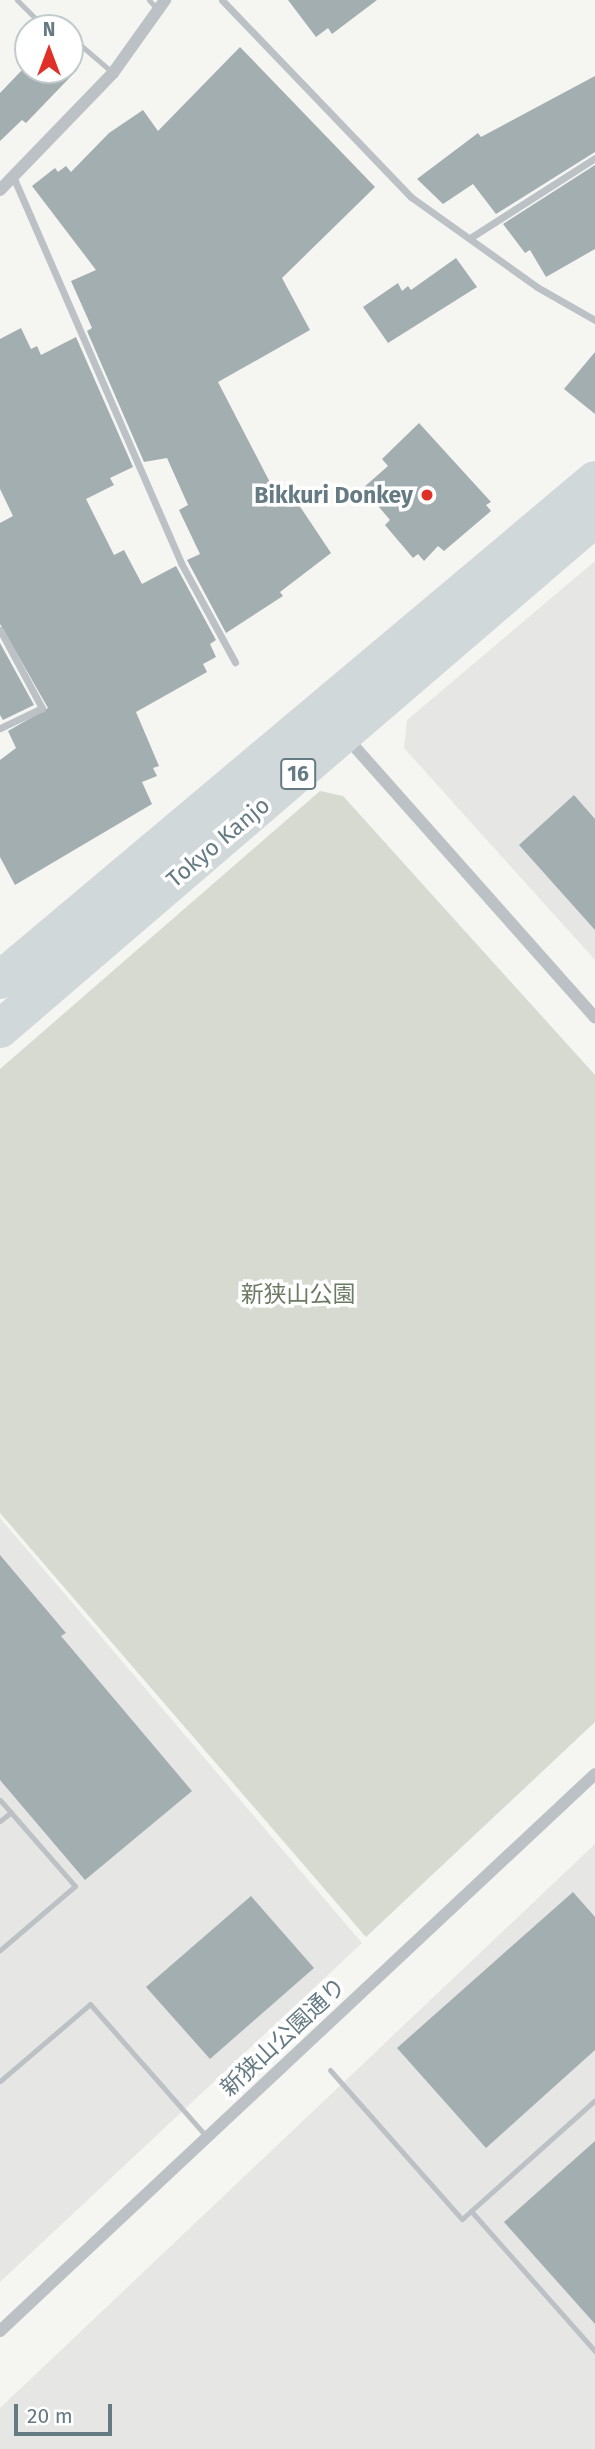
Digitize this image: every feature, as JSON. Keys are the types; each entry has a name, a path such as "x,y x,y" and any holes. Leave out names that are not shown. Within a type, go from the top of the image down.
{"highway":[{"name":"Tokyo Kanjo","path":"0,1029 595,480"},
{"name":"Tokyo Kanjo","path":"0,980 595,518"}],"street":[{"path":"222,0 383,172 547,293 595,320"},
{"path":"0,190 12,174 113,73 157,3"},
{"path":"470,238 595,158"},
{"path":"12,174 181,563 235,662"},
{"path":"0,630 41,708 0,728"},
{"path":"334,723 595,1017"},
{"name":"新狭山公園通り","path":"0,2331 595,1774"}],"lane":[{"path":"17,0 31,14"},
{"path":"84,48 113,73"},
{"path":"0,1800 75,1886 0,1950"},
{"path":"0,1821 11,1812"},
{"path":"0,2081 90,2004 207,2137"},
{"path":"330,2070 462,2219 595,2099"},
{"path":"471,2211 595,2351"}],"shaded area":[{"path":"595,561 595,960 404,748 407,720"},
{"path":"0,1518 362,1943 0,2282"},
{"path":"595,1844 595,2449 0,2449 0,2408"}],"green space":[{"name":"新狭山公園","path":"320,791 343,796 595,1075 595,1722 366,1937 0,1513 0,1069"}],"building":[{"path":"288,0 377,0 332,34 328,28 316,37"},
{"path":"240,47 375,187 282,278 310,330 218,382 276,494 287,487 331,553 280,592 283,596 226,633 187,560 200,554 179,510 188,505 167,458 144,462 87,331 92,328 71,281 96,270 32,186 55,168 58,172 66,166 71,172 109,133 143,110 158,131"},
{"path":"595,76 595,152 496,214 473,184 443,204 417,179 478,133 481,137"},
{"path":"14,78 14,84 64,84 26,123 22,120 0,141 0,93"},
{"path":"595,165 595,249 546,277 530,250 525,253 503,224"},
{"path":"456,258 477,287 388,343 363,307 398,283 402,291 408,286 411,290"},
{"path":"21,328 31,349 37,346 41,355 76,337 133,467 110,478 114,485 86,499 114,555 124,550 142,584 176,566 216,640 210,644 216,657 203,664 207,672 136,712 159,766 153,768 157,776 142,782 152,804 15,885 0,857 0,760 16,748 8,731 48,708 0,624 0,523 13,516 0,489 0,339"},
{"path":"595,352 595,414 564,389"},
{"name":"Bikkuri Donkey","path":"419,423 491,502 486,505 491,511 444,551 438,546 424,561 418,554 413,558 385,525 390,520 363,488 388,466 382,459"},
{"path":"0,643 34,705 3,720 0,715"},
{"path":"574,795 595,819 595,930 519,845"},
{"path":"0,1555 66,1633 61,1636 192,1791 85,1880 0,1780"},
{"path":"573,1892 595,1917 595,2050 486,2148 397,2048"},
{"path":"251,1896 314,1968 210,2059 146,1987"},
{"path":"595,2141 595,2324 504,2222"}],"place":[{"name":"Bikkuri Donkey","path":"427,495"}]}
